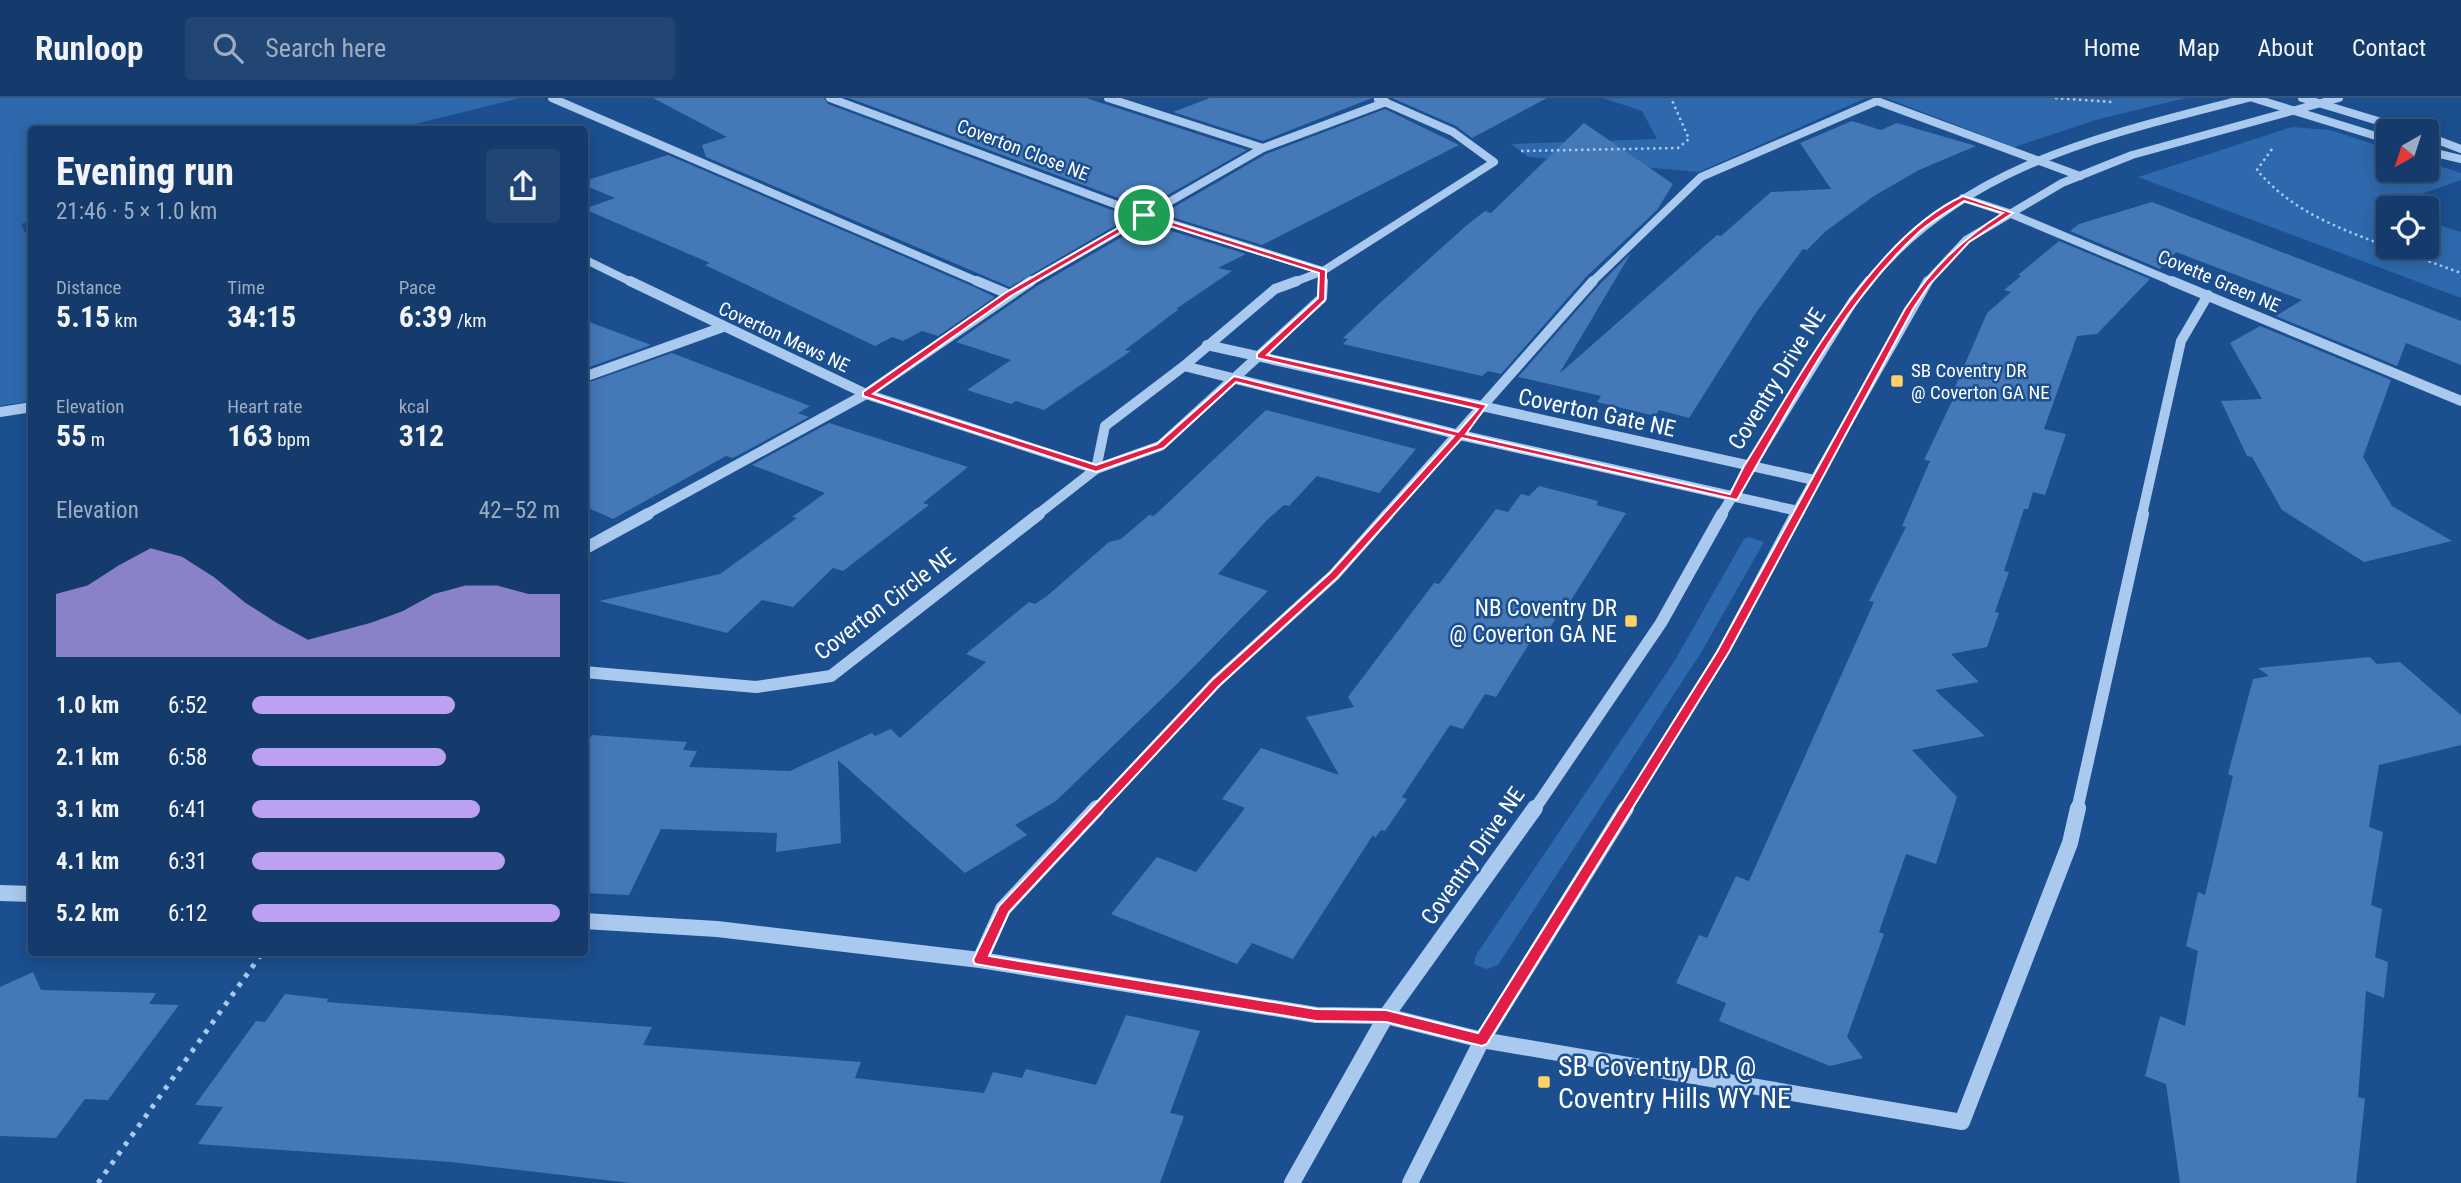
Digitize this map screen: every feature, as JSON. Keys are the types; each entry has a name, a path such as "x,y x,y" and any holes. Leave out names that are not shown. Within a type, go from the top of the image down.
{"street":[{"path":"552,98 1008,294"},
{"name":"Coverton Close NE","path":"830,98 1144,215 1323,271"},
{"path":"1108,98 1263,148"},
{"path":"1096,469 1105,426 1184,366 1275,289 1323,271 1494,162 1453,132 1374,98"},
{"path":"2251,98 2376,136"},
{"name":"Coventry Drive NE","path":"1292,1183 1386,1016 1497,865 1653,634 1749,466 1853,301 1914,232 1963,198 2036,160 2091,139 2251,98"},
{"path":"2302,98 2376,120"},
{"path":"1410,1183 1482,1040 1723,652 1814,480 1926,283 1966,240 2009,213 2080,176 2132,155 2339,98"},
{"path":"980,960 1003,909 1216,682 1334,575 1460,435 1610,261 1702,177 1877,101 2080,176"},
{"path":"588,547 866,394 1008,294 1263,148 1386,102"},
{"path":"2440,141 2461,149"},
{"path":"2440,154 2461,159"},
{"name":"Covette Green NE","path":"1963,198 2009,213 2461,401"},
{"name":"Coverton Mews NE","path":"588,261 866,394 1096,469"},
{"path":"1260,356 1322,298 1323,271"},
{"path":"588,921 717,929 980,960 1316,1015 1386,1016 1482,1040 1962,1122 2070,844 2181,341 2208,295"},
{"path":"588,376 723,327"},
{"name":"Coverton Gate NE","path":"1207,345 1814,480"},
{"name":"Coverton Circle NE","path":"588,672 756,687 831,676 1096,469 1160,446 1260,356"},
{"path":"1184,366 1460,435 1798,511"},
{"path":"0,412 28,408"},
{"path":"0,893 28,894"}],"path":[{"path":"1481,153 1678,148 1689,139 1671,98"},
{"path":"2054,98 2119,102"},
{"path":"2274,148 2267,152 2257,170 2265,183 2287,202 2376,241"},
{"path":"2422,259 2461,273"},
{"path":"98,1183 260,956"}],"shaded area":[{"path":"0,98 520,98 407,126 28,126 28,222 21,224 28,238 28,401 0,406"},
{"path":"1603,98 1866,98 1699,172 1529,157 1511,144 1657,139 1642,111"},
{"path":"1886,98 2186,98 2099,119 2014,147"},
{"path":"2292,127 2330,130 2376,145 2376,182 2440,182 2440,166 2461,173 2461,180 2416,196 2376,196 2376,259 2439,259 2439,225 2461,232 2461,298 2138,177"},
{"path":"1749,537 1764,542 1702,651 1498,965 1487,969 1474,964 1476,955 1674,662 1744,539"}],"building":[{"path":"653,98 824,98 828,104 1130,217 1010,287 706,157 702,145 727,137"},
{"path":"849,98 1086,98 1247,150 1145,208"},
{"path":"1210,98 1372,98 1263,141 1173,112"},
{"path":"1392,98 1547,98 1472,138 1456,126"},
{"path":"1385,109 1459,145 1262,245 1162,214 1266,154"},
{"path":"1852,121 1881,130 1897,123 1976,146 1919,170 1874,196 1826,231 1807,250 1803,249 1755,314 1689,418 1659,410 1655,416 1597,402 1601,396 1518,377 1631,253 1559,374 1717,235 1721,236 1771,192 1831,189 1800,143"},
{"path":"1584,123 1673,184 1657,210 1587,276 1501,374 1488,371 1482,376 1343,344 1348,339 1343,338 1381,302 1467,225 1485,211 1491,213"},
{"path":"668,155 995,297 938,336 922,331 903,341 892,337 875,346 705,265 710,263 588,211 588,208 615,198 588,187 588,180"},
{"path":"2152,202 2461,321 2461,365 2406,343 2397,366 2276,316 2302,300 2176,252 2160,269 2070,231 2079,224"},
{"path":"1146,223 1246,254 1218,268 1232,271 1176,309 1179,309 1125,350 1131,351 1044,410 1016,401 1011,404 967,390 1011,360 956,342 1037,286"},
{"path":"2059,241 2150,279 2097,334 2077,336 2044,429 2066,434 2045,495 2033,492 2028,509 2024,509 2004,571 2009,572 1995,612 1999,613 1987,647 1951,654 1979,682 1935,690 1985,736 1912,750 1957,797 1936,864 1906,854 1879,932 1884,934 1847,1037 1863,1058 1830,1066 1719,1021 1726,1003 1676,983 1699,935 1707,938 1736,876 1749,881 1874,602 1869,601 1906,527 1902,526 1930,461 1924,460 1955,395 1952,394 1987,313 2011,292 2004,290 2021,276 2018,275"},
{"path":"588,321 651,345 588,368"},
{"path":"2260,326 2391,380 2363,457 2392,506 2452,541 2364,562 2282,510 2252,457 2247,456 2221,401 2262,399 2230,343"},
{"path":"672,353 810,406 798,413 809,417 733,458 726,456 613,519 588,508 588,383"},
{"path":"1266,410 1416,449 1379,493 1317,476 1289,506 1284,505 1267,520 1218,574 1268,591 1056,801 1015,825 1027,835 965,873 838,760 841,843 776,852 777,833 661,829 629,895 588,893 588,742 592,735 687,742 683,750 697,751 689,767 790,771 872,733 875,736 891,729 900,738 986,662 966,654 1029,602 1035,604 1047,596 1109,542 1121,539 1149,515 1154,516"},
{"path":"829,423 968,467 923,503 929,505 843,571 833,568 793,607 762,600 727,633 599,601 720,574 797,518 792,517 825,493 752,465"},
{"path":"1539,486 1598,501 1596,505 1626,513 1566,608 1563,607 1541,642 1532,639 1496,697 1485,694 1463,729 1450,725 1402,797 1407,799 1385,831 1381,830 1375,838 1373,835 1293,959 1252,943 1237,964 1111,914 1157,857 1196,872 1245,808 1222,799 1261,748 1339,775 1306,717 1354,707 1348,697 1434,583 1439,584 1496,509 1508,512 1521,494 1529,496"},
{"path":"2370,657 2377,664 2400,662 2461,715 2461,745 2379,765 2369,827 2383,832 2371,905 2382,909 2375,957 2388,962 2384,998 2366,991 2358,1097 2365,1099 2356,1183 2180,1183 2166,1084 2145,1076 2160,1016 2185,1026 2198,951 2186,946 2198,892 2205,895 2233,776 2228,774 2253,679 2269,676 2258,668"},
{"path":"33,972 41,990 156,993 149,1004 179,1005 108,1100 85,1099 56,1138 0,1136 0,987"},
{"path":"285,994 329,999 326,1002 652,1027 643,1045 861,1062 855,1078 984,1093 993,1072 1022,1078 1026,1069 1096,1085 1126,1015 1200,1031 1170,1113 1184,1116 1160,1183 631,1183 451,1162 198,1144 223,1107 195,1105 256,1021 265,1022"}],"place":[{"name":"SB Coventry DR @ Coverton GA NE","path":"1897,381"},
{"name":"NB Coventry DR @ Coverton GA NE","path":"1631,621"},
{"name":"SB Coventry DR @ Coventry Hills WY NE","path":"1544,1082"}],"route":[{"path":"1144,215 1008,294 866,394 1096,469 1160,446 1234,379 1460,435 1733,498 1749,466 1853,301 1883,264 1914,232 1963,198 2009,213 1966,240 1926,283 1909,309 1723,652 1482,1040 1386,1016 1316,1015 980,960 1003,909 1216,682 1334,575 1412,490 1460,435 1484,407 1260,356 1322,298 1323,271 1144,215"}]}
